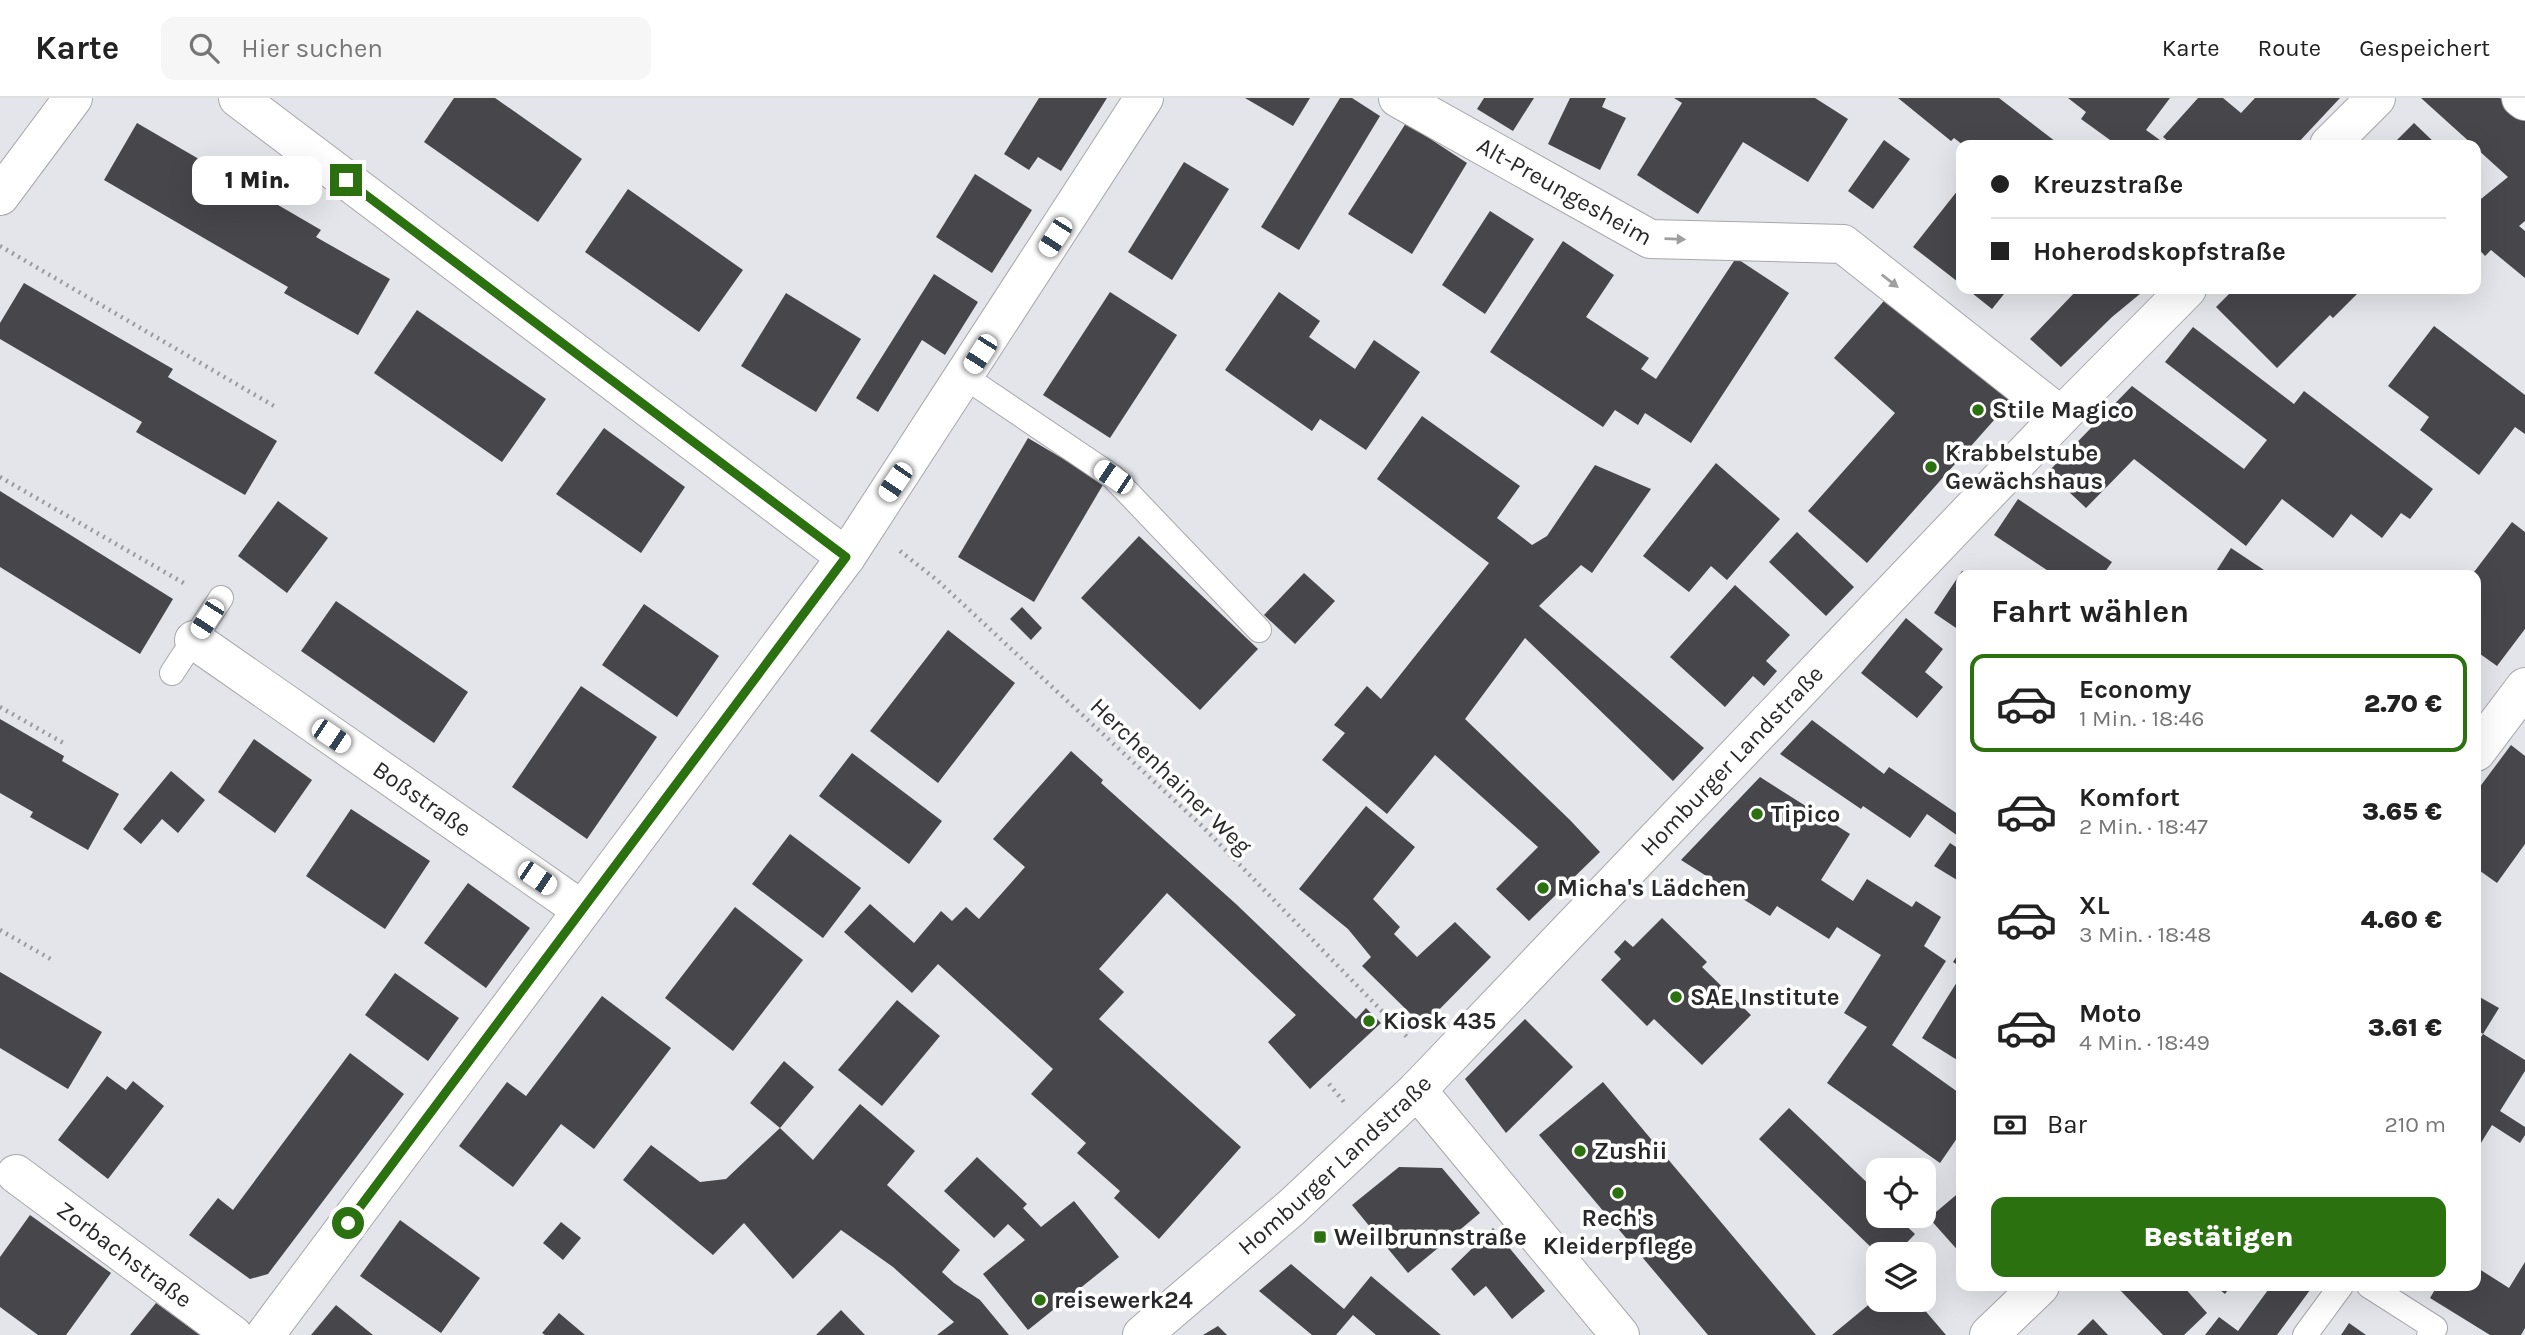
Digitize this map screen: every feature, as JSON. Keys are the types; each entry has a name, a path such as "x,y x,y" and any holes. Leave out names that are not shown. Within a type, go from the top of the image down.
{"street":[{"path":"0,196 73,98"},
{"path":"238,98 846,557"},
{"path":"265,1335 846,557 1144,98"},
{"name":"Alt-Preungesheim","path":"1398,98 1650,239 1843,244 2061,416"},
{"path":"2334,140 2376,98"},
{"path":"2521,98 2525,101"},
{"name":"Homburger Landstraße","path":"1142,1335 1292,1207 1427,1079 2061,416 2182,294"},
{"name":"Boßstraße","path":"194,640 582,910"},
{"path":"2481,745 2525,687"},
{"path":"1427,1079 1620,1335"},
{"name":"Zorbachstraße","path":"16,1174 233,1335"},
{"path":"1989,1335 2035,1291"}],"lane":[{"path":"965,377 1113,477 1259,630"},
{"path":"172,673 221,598"},
{"path":"2305,1335 2337,1291"},
{"path":"2376,1291 2435,1328 2429,1335"}],"path":[{"path":"0,246 274,405"},
{"path":"0,477 179,582 221,598"},
{"name":"Herchenhainer Weg","path":"867,524 938,582 1202,826 1427,1079"},
{"path":"0,707 66,745"},
{"path":"0,930 54,961"}],"building":[{"path":"454,98 495,98 582,159 538,222 424,142"},
{"path":"1039,98 1107,98 1061,171 1038,157 1029,170 1004,154"},
{"path":"1245,98 1310,98 1293,126"},
{"path":"1340,98 1352,98 1380,116 1299,250 1261,227"},
{"path":"1484,98 1534,98 1513,131 1477,109"},
{"path":"1570,98 1606,98 1602,107 1626,118 1600,170 1548,144"},
{"path":"1674,98 1815,98 1848,119 1808,182 1743,142 1698,214 1637,175 1682,103"},
{"path":"1898,98 1999,98 2054,140 1954,138 1951,141"},
{"path":"2068,98 2170,98 2146,130 2160,140 2110,140 2081,119 2086,112"},
{"path":"2198,98 2223,98 2241,113 2255,98 2340,98 2301,140 2167,140 2163,137"},
{"path":"2421,98 2500,98 2525,121 2525,221 2519,226 2525,231 2525,278 2491,250 2485,256 2481,252 2481,199 2508,177 2481,153 2481,140 2467,140"},
{"path":"137,123 321,230 316,237 390,279 358,335 284,293 288,287 104,180"},
{"path":"1406,123 1467,163 1412,254 1348,214"},
{"path":"2414,123 2432,140 2397,140"},
{"path":"1884,140 1910,159 1873,209 1848,191"},
{"path":"1184,162 1229,189 1172,280 1128,252"},
{"path":"975,174 1032,210 992,273 936,237"},
{"path":"628,189 743,270 699,332 585,252"},
{"path":"1956,193 1956,280 1913,247"},
{"path":"1490,211 1534,239 1485,314 1442,285"},
{"path":"1563,241 1614,275 1586,317 1649,358 1641,369 1656,379 1736,258 1789,293 1691,443 1645,413 1638,425 1615,410 1603,427 1490,352"},
{"path":"934,274 978,302 945,355 922,340 878,412 856,398"},
{"path":"24,283 173,369 168,377 277,441 245,495 136,432 142,422 0,339 0,323"},
{"path":"1110,292 1177,335 1110,438 1043,395"},
{"path":"1279,292 1320,321 1309,337 1355,369 1374,340 1420,372 1366,450 1320,419 1312,431 1225,370"},
{"path":"786,293 861,339 816,412 741,366"},
{"path":"1890,294 2011,401 1867,563 1808,511 1895,413 1834,358"},
{"path":"1973,294 2004,294 1992,309"},
{"path":"2073,294 2140,294 2061,367 2030,339"},
{"path":"2229,294 2357,294 2333,318 2330,315 2277,368 2216,307"},
{"path":"417,310 546,399 502,462 374,373"},
{"path":"2434,326 2525,395 2525,434 2515,427 2479,475 2420,430 2429,417 2388,386"},
{"path":"2193,327 2294,404 2304,391 2433,489 2410,519 2401,513 2382,538 2351,514 2333,538 2282,499 2246,546 2134,459 2086,508 2048,472 2132,386 2244,469 2267,440 2165,362"},
{"path":"1422,416 1520,486 1497,518 1532,545 1547,536 1595,465 1651,489 1592,573 1581,565 1539,606 1704,748 1673,781 1525,638 1465,719 1600,852 1529,921 1496,889 1538,847 1435,755 1387,814 1322,760 1345,733 1334,725 1367,686 1381,699 1489,563 1377,479"},
{"path":"604,428 685,487 641,553 556,494"},
{"path":"1028,438 1104,483 1034,602 958,557"},
{"path":"1716,463 1780,519 1727,580 1711,566 1689,592 1643,556"},
{"path":"0,491 173,599 140,654 0,567"},
{"path":"2018,499 2112,562 2106,570 2047,570 1994,535"},
{"path":"278,501 328,538 287,593 238,556"},
{"path":"2512,522 2525,532 2525,629 2497,666 2481,655 2481,570 2476,570"},
{"path":"1797,532 1854,587 1826,616 1769,562"},
{"path":"1139,536 1258,649 1200,710 1081,598"},
{"path":"2231,548 2264,570 2217,570"},
{"path":"1304,573 1335,601 1295,644 1264,615"},
{"path":"1956,580 1956,628 1934,613"},
{"path":"1735,585 1790,635 1766,661 1777,671 1764,686 1753,676 1725,707 1670,657"},
{"path":"336,601 468,692 434,743 301,651"},
{"path":"644,604 719,656 677,717 602,665"},
{"path":"1022,607 1042,628 1031,640 1010,619"},
{"path":"1906,618 1943,649 1925,672 1943,687 1917,718 1861,673"},
{"path":"948,630 1015,683 938,783 870,731"},
{"path":"581,686 657,737 587,839 512,787"},
{"path":"0,719 64,756 62,761 119,794 88,850 30,817 33,812 0,793"},
{"path":"1812,720 1884,774 1889,767 1956,813 1956,835 1927,814 1910,838 1863,806 1861,809 1780,754"},
{"path":"254,739 312,780 275,833 218,792"},
{"path":"2511,745 2525,756 2525,844 2497,883 2481,872 2481,785"},
{"path":"1071,751 1103,780 1101,783 1236,904 1356,1019 1366,1008 1381,1023 1310,1089 1268,1042 1296,1015 1167,893 1099,969 1124,992 1099,1019 1241,1147 1159,1239 1114,1198 1120,1191 1077,1153 1086,1143 1031,1094 1053,1069 938,964 912,993 844,932 870,904 914,943 941,911 952,921 966,907 979,919 1025,867 993,839"},
{"path":"852,753 942,821 909,864 819,796"},
{"path":"171,771 205,800 178,833 162,819 141,844 123,829"},
{"path":"1760,777 1850,834 1821,880 1853,901 1867,879 1912,907 1916,901 1941,917 1924,946 1946,961 1892,1045 1956,1091 1956,1140 1940,1163 1827,1083 1867,1027 1844,1013 1881,955 1837,927 1829,939 1777,906 1770,916 1681,860"},
{"path":"1366,806 1415,847 1373,899 1400,927 1394,934 1417,957 1455,922 1491,957 1423,1026 1362,966 1371,957 1348,929 1299,889"},
{"path":"351,809 430,861 385,929 306,876"},
{"path":"790,834 861,888 823,938 752,884"},
{"path":"1950,843 1956,847 1956,879 1934,866"},
{"path":"468,883 530,928 486,988 424,943"},
{"path":"735,907 803,960 733,1051 665,998"},
{"name":"SAE Institute","path":"1662,918 1707,962 1702,967 1751,1015 1702,1065 1654,1019 1647,1026 1601,980 1621,959 1614,952 1625,940 1633,947"},
{"path":"0,972 102,1032 68,1089 0,1048"},
{"path":"395,973 459,1018 428,1061 365,1015"},
{"path":"1956,984 1956,1059 1922,1038"},
{"path":"602,996 671,1048 594,1149 561,1124 513,1187 459,1146 507,1082 526,1096"},
{"path":"2481,998 2499,1008 2483,1034 2481,1033"},
{"path":"897,1000 940,1036 882,1106 838,1070"},
{"path":"1525,1019 1573,1067 1506,1133 1465,1079"},
{"path":"2483,1034 2525,1060 2525,1071 2500,1111 2525,1127 2525,1135 2520,1143 2492,1125 2481,1143"},
{"path":"350,1053 404,1094 268,1274 250,1279 189,1235 218,1198 233,1210"},
{"path":"784,1061 814,1087 780,1128 750,1103"},
{"path":"107,1076 126,1090 133,1081 164,1106 108,1179 58,1140"},
{"path":"1603,1082 1816,1335 1708,1335 1539,1135"},
{"path":"860,1104 915,1151 887,1185 960,1250 942,1272 980,1300 1009,1335 937,1335 954,1322 893,1267 841,1230 793,1279 744,1223 713,1255 623,1180 651,1145 700,1182 726,1179 780,1128 813,1160"},
{"path":"1789,1108 1866,1182 1866,1228 1909,1228 1915,1234 1907,1242 1866,1242 1759,1139"},
{"path":"977,1157 1027,1204 1023,1208 1041,1227 1074,1201 1119,1257 1028,1330 983,1274 1025,1240 1008,1224 994,1238 944,1191"},
{"path":"1399,1167 1442,1168 1480,1213 1408,1273 1352,1205"},
{"path":"1956,1195 1956,1248 1936,1226 1936,1212"},
{"path":"30,1215 111,1273 66,1335 38,1335 0,1307 0,1257"},
{"path":"400,1220 480,1278 441,1333 360,1276"},
{"path":"561,1222 581,1238 563,1260 543,1243"},
{"path":"1493,1228 1545,1291 1512,1319 1486,1286 1474,1296 1451,1269"},
{"path":"2525,1262 2525,1328 2521,1335 2490,1335 2430,1298 2434,1291 2481,1291 2481,1270 2509,1288"},
{"path":"1291,1264 1344,1309 1371,1276 1441,1335 1376,1335 1353,1315 1336,1335 1312,1335 1259,1291"},
{"path":"2121,1291 2187,1291 2207,1313 2184,1335 2163,1335"},
{"path":"2267,1291 2309,1291 2277,1335 2205,1335 2219,1317 2238,1331"},
{"path":"156,1303 200,1335 130,1335"},
{"path":"336,1305 373,1335 311,1335"},
{"path":"1866,1307 1866,1312 1926,1312 1946,1335 1832,1335"},
{"path":"841,1310 865,1335 816,1335"},
{"path":"559,1313 585,1335 542,1333"},
{"path":"2093,1319 2108,1335 2077,1335"},
{"path":"2349,1323 2366,1335 2341,1335"},
{"path":"1218,1326 1227,1335 1203,1335"}],"place":[{"name":"Stile Magico","path":"1978,410"},
{"name":"Krabbelstube Gewächshaus","path":"1931,467"},
{"name":"Tipico","path":"1757,814"},
{"name":"Micha's Lädchen","path":"1543,888"},
{"name":"SAE Institute","path":"1676,997"},
{"name":"Kiosk 435","path":"1369,1021"},
{"name":"Zushii","path":"1580,1151"},
{"name":"Rech's Kleiderpflege","path":"1618,1193"},
{"name":"Weilbrunnstraße","path":"1320,1237"},
{"name":"reisewerk24","path":"1040,1300"}],"route":[{"path":"346,180 846,557 348,1223"}]}
